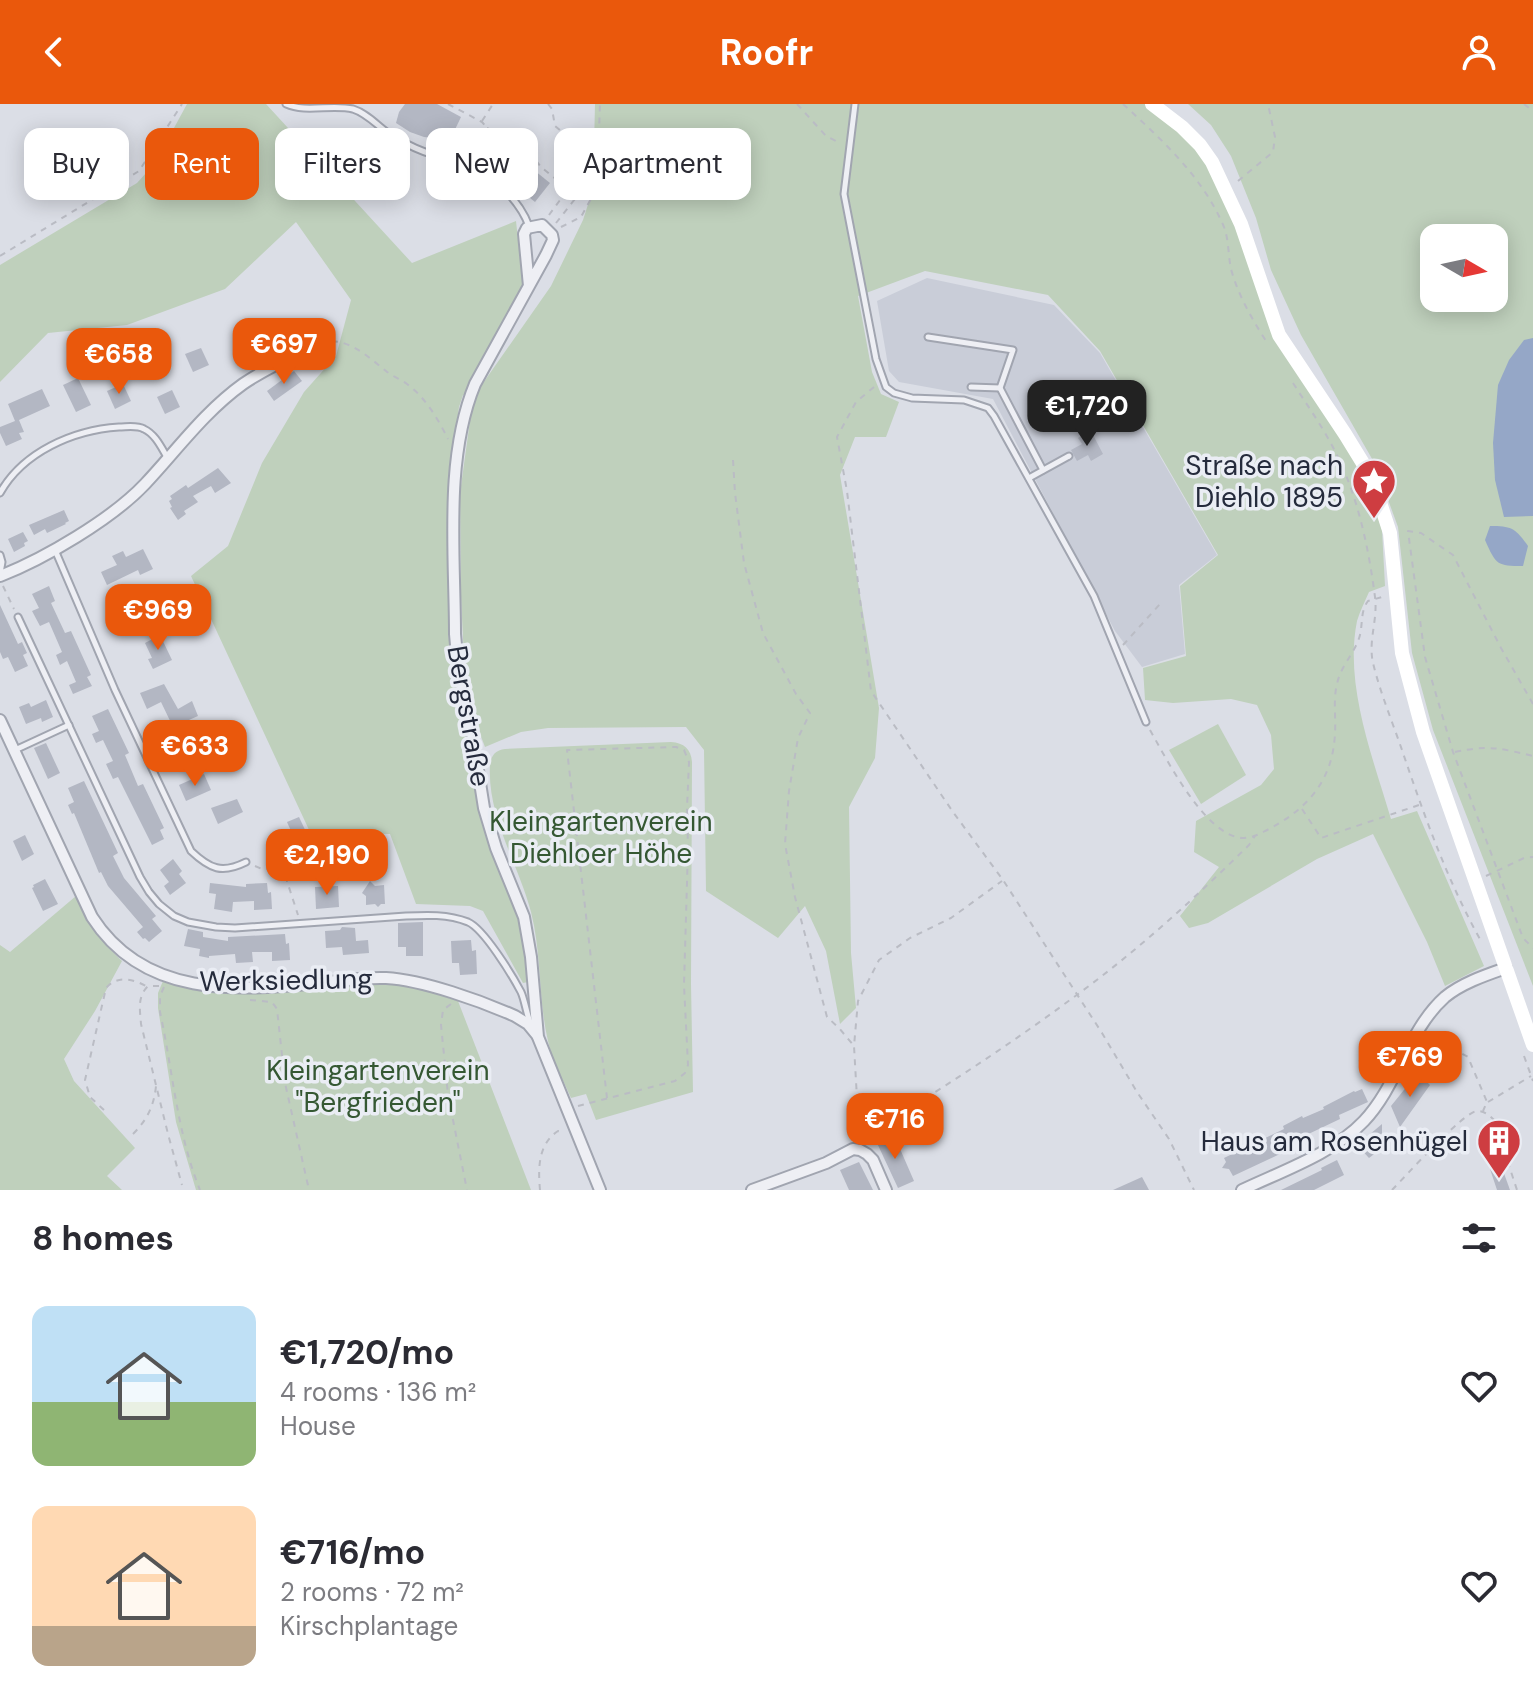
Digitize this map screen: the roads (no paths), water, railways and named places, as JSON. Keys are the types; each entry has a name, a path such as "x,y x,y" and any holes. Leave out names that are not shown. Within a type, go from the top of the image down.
{"main road":[{"path":"1152,104 1182,127 1212,162 1241,224 1279,335 1372,478 1390,533 1402,653 1423,732 1533,1045"}],"street":[{"name":"Bergstraße","path":"530,227 547,229 553,240 467,404 454,493 455,634 484,808 496,848 524,917 531,957 536,1034 600,1190"},
{"path":"529,286 524,234 530,227"},
{"path":"0,576 55,549 92,526 144,485 192,430 243,384 308,349"},
{"name":"Werksiedlung","path":"0,720 92,917 111,942 133,960 169,979 194,985 247,987 390,978 415,982 515,1016 536,1034"},
{"path":"1242,1190 1324,1151 1350,1135 1373,1111 1433,1011 1451,993 1506,968"},
{"path":"752,1190 826,1163 853,1149 860,1150 873,1160 886,1190"}],"lane":[{"path":"286,104 292,107 356,109 394,137 427,153 468,163 487,175 519,206 530,227"},
{"path":"855,104 844,194 882,380 886,387 902,396 964,400 988,408 1094,596 1146,722"},
{"path":"928,337 1013,350 1000,388 1043,470"},
{"path":"971,387 1000,388"},
{"path":"0,493 21,466 41,451 91,431 142,428 153,436 167,457"},
{"path":"1029,478 1069,456"},
{"path":"55,549 115,690 191,851 215,868 232,869 246,862"},
{"path":"0,555 0,576"},
{"name":"Werksiedlung","path":"18,617 140,877 168,912 188,922 235,928 424,915 444,916 469,923 485,936 521,993 536,1034"},
{"path":"14,751 69,725"}],"water":[{"path":"1533,338 1533,516 1504,517 1495,480 1493,443 1498,385 1509,360 1524,340"},
{"path":"1490,526 1512,529 1520,535 1528,546 1523,566 1502,564 1495,559 1485,540"}],"place":[{"name":"Straße nach Diehlo 1895","path":"1374,520"},
{"name":"Haus am Rosenhügel","path":"1499,1180"}],"park label":[{"name":"Kleingartenverein Diehloer Höhe","path":"601,837"},
{"name":"Kleingartenverein \"Bergfrieden\"","path":"378,1086"}]}
